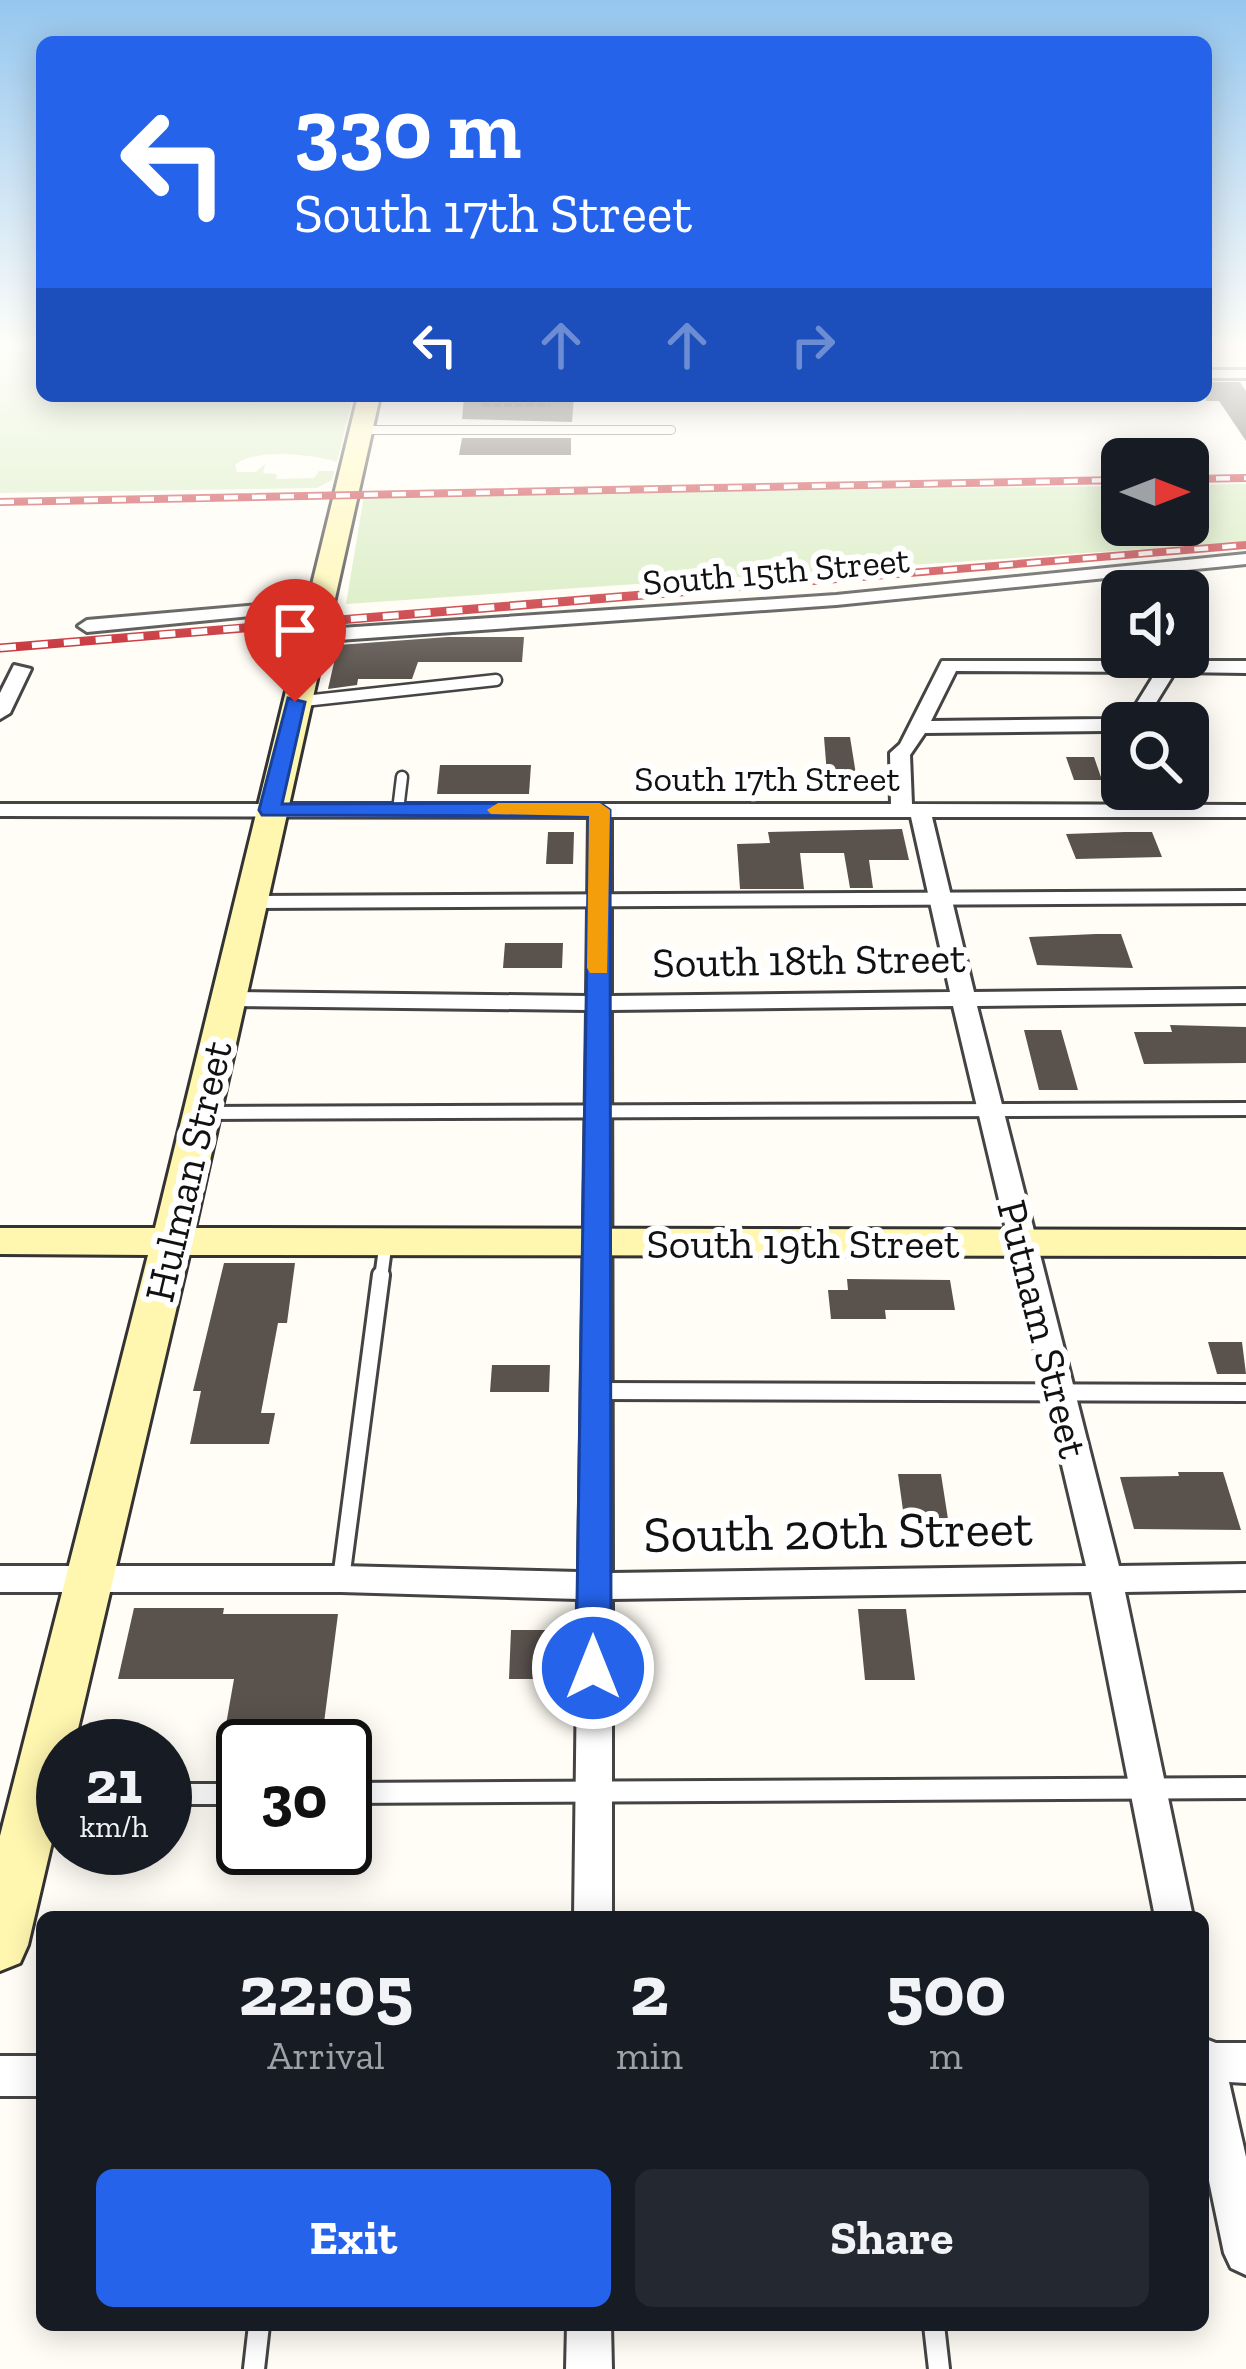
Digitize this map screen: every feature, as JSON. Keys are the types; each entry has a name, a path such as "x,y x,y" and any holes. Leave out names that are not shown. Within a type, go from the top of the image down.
{"street":[{"name":"Hulman Street","path":"65,1719 92,1579 353,459"},
{"name":"South 15th Street","path":"87,626 836,600 1246,559"},
{"name":"Putnam Street","path":"1101,666 949,664 920,727 900,753 911,812 941,899 1020,1244 1105,1577 1173,1911"},
{"path":"1209,668 1246,668"},
{"path":"0,713 21,669"},
{"path":"920,727 1106,725 1142,710 1162,678"},
{"name":"South 17th Street","path":"0,810 1246,811"},
{"path":"592,1911 600,810"},
{"name":"South 18th Street","path":"228,999 598,1003 1246,996"},
{"name":"South 19th Street","path":"0,1241 1246,1243"},
{"name":"South 20th Street","path":"0,1579 341,1579 594,1586 1246,1576"},
{"name":"Hulman Street","path":"0,1945 36,1836"},
{"path":"1209,2060 1246,2062"},
{"path":"0,2076 36,2076"},
{"path":"1209,2087 1246,2253"},
{"path":"589,2369 590,2331"}],"lane":[{"path":"295,702 496,680"},
{"path":"398,810 402,777"},
{"path":"250,902 1246,897"},
{"path":"202,1113 1246,1109"},
{"path":"341,1579 386,1241"},
{"path":"597,1390 1246,1393"},
{"path":"372,1793 1246,1788"},
{"path":"254,2369 258,2331"},
{"path":"935,2331 939,2369"}],"green space":[{"path":"0,459 247,459 235,465 237,472 256,472 265,464 263,473 277,474 276,479 314,478 319,471 334,471 332,480 317,488 0,493"},
{"path":"1246,484 1246,542 1209,545 1209,485"},
{"path":"1101,486 1101,546 1188,546 346,604 364,496"}],"building":[{"path":"524,637 522,662 418,662 412,679 358,679 357,685 328,689 338,645"},
{"path":"824,737 850,737 858,787 828,787"},
{"path":"1066,757 1094,757 1101,780 1074,780"},
{"path":"440,765 531,765 529,794 437,794"},
{"path":"902,829 909,860 869,860 873,888 850,888 844,853 800,853 804,889 740,889 737,844 770,843 768,832"},
{"path":"548,832 574,832 573,864 546,864"},
{"path":"1152,832 1162,857 1076,859 1066,834"},
{"path":"1121,934 1133,968 1037,965 1029,937"},
{"path":"505,943 563,943 562,968 503,968"},
{"path":"1170,1025 1246,1027 1246,1063 1144,1064 1134,1032 1172,1032"},
{"path":"1024,1030 1061,1030 1078,1090 1039,1090"},
{"path":"224,1263 295,1263 287,1323 278,1323 261,1413 275,1413 269,1444 190,1444 201,1391 193,1391"},
{"path":"847,1279 950,1280 955,1310 885,1310 886,1319 831,1319 828,1290 848,1290"},
{"path":"1208,1342 1242,1342 1246,1374 1217,1374"},
{"path":"492,1365 550,1365 549,1392 490,1392"},
{"path":"1178,1472 1223,1472 1241,1530 1134,1529 1120,1477 1179,1476"},
{"path":"898,1474 941,1474 950,1532 906,1532"},
{"path":"134,1608 338,1614 324,1719 227,1719 234,1679 118,1679"},
{"path":"858,1609 906,1609 915,1680 865,1680"},
{"path":"511,1630 559,1630 557,1679 509,1679"}],"railway":[{"path":"1209,479 1246,478"},
{"path":"0,502 1101,480"},
{"path":"692,591 1246,545"},
{"path":"0,648 728,588"}],"slow traffic":[{"path":"498,810 600,810 598,968"}],"route":[{"path":"295,702 270,810 600,810 593,1668"}]}
